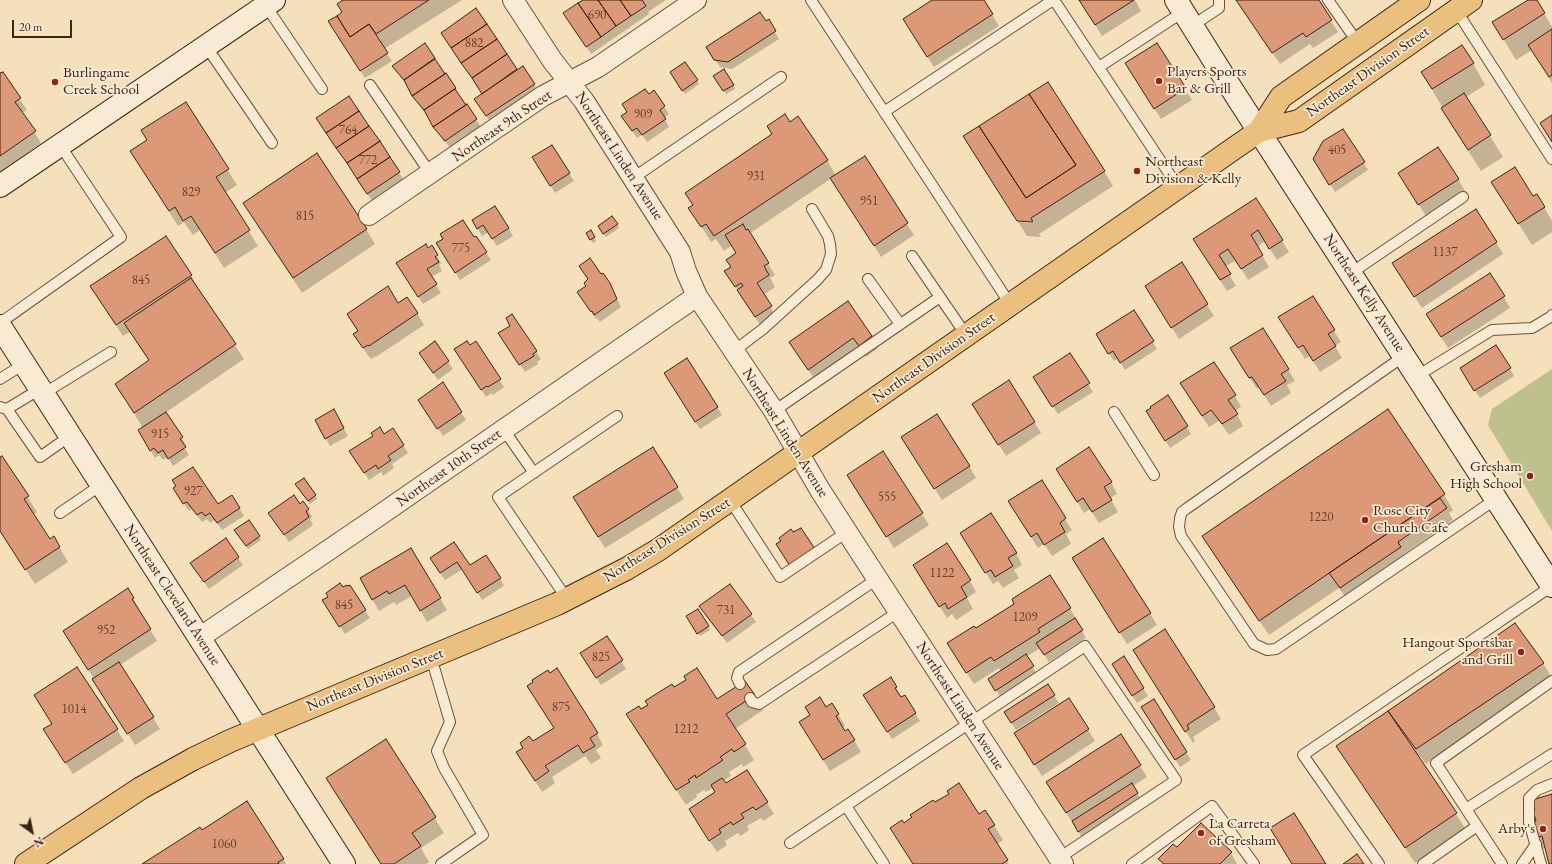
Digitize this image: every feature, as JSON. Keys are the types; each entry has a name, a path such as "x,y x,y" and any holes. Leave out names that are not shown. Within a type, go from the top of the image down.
{"main road":[{"name":"Northeast Division Street","path":"1259,131 1281,97 1419,0"},
{"name":"Northeast Division Street","path":"26,864 123,799 158,778 230,741 567,599 626,569 658,550 1259,131 1299,121 1464,5"}],"street":[{"name":"Northeast Linden Avenue","path":"513,0 552,60 584,101 680,252 686,271 697,296 774,411 820,490 877,580 1061,861"},
{"name":"Northeast 9th Street","path":"369,215 544,96 598,67 696,0"},
{"path":"0,186 270,3"},
{"name":"Northeast Kelly Avenue","path":"1184,13 1552,586"},
{"name":"Northeast 10th Street","path":"199,638 374,520 697,296"},
{"name":"Northeast Cleveland Avenue","path":"0,326 344,864"}],"lane":[{"path":"811,0 1010,304"},
{"path":"884,112 1054,0 1178,187"},
{"path":"1099,67 1184,13 1219,8 1219,0"},
{"path":"1328,0 1358,43"},
{"path":"270,3 322,89"},
{"path":"1464,5 1552,159"},
{"path":"206,46 272,143"},
{"path":"633,178 780,77"},
{"path":"370,85 430,173"},
{"path":"0,323 121,238 60,145"},
{"path":"1351,273 1463,197"},
{"path":"734,351 763,329 826,270 831,254 830,244 828,236 812,209"},
{"path":"912,256 966,336"},
{"path":"868,279 900,324"},
{"path":"774,411 940,297"},
{"path":"1417,376 1492,330 1532,328 1552,315"},
{"path":"70,436 40,457 4,408 41,391 111,352"},
{"path":"1404,356 1182,512 1179,527 1181,536 1254,644 1267,650 1276,649 1496,499"},
{"path":"0,379 24,364"},
{"path":"1114,412 1154,475"},
{"path":"567,599 498,497 617,416"},
{"path":"504,430 534,472"},
{"path":"60,513 101,486"},
{"path":"730,500 780,577 847,532"},
{"path":"740,684 737,678 739,672 877,580"},
{"path":"1379,864 1303,754 1552,586"},
{"path":"750,698 752,702 759,704 898,612"},
{"path":"790,843 1085,646 1176,780 1061,861"},
{"path":"431,657 450,722 436,751 444,768 483,835 441,864"},
{"path":"1502,864 1436,763 1552,681"},
{"path":"1466,809 1552,754"},
{"path":"1541,864 1529,822 1529,798 1537,790 1552,784"},
{"path":"846,806 884,864"},
{"path":"1132,864 1212,806 1254,864"},
{"path":"1423,864 1477,826"},
{"path":"1522,864 1536,844"}],"green space":[{"name":"Gresham High School","path":"1552,369 1552,531 1488,425 1492,409"}],"building":[{"path":"343,0 429,0 376,34 369,24 350,37 337,16 342,12 337,4"},
{"path":"583,0 598,0 616,26 601,37 578,3"},
{"path":"598,0 620,0 631,16 616,26"},
{"path":"620,0 642,0 646,6 631,16"},
{"path":"932,0 984,0 993,14 927,57 903,19"},
{"path":"1079,0 1134,0 1095,25"},
{"path":"1236,0 1319,0 1332,20 1306,37 1303,33 1272,53"},
{"path":"1528,0 1537,0 1545,13 1503,40 1492,22"},
{"path":"578,3 601,37 586,47 563,13"},
{"path":"476,8 487,24 451,48 441,33"},
{"path":"760,12 766,21 769,19 776,31 728,62 714,60 706,47"},
{"path":"337,16 350,37 369,24 388,53 360,71 328,21"},
{"path":"487,24 497,39 461,63 451,48"},
{"path":"1552,29 1552,75 1549,77 1528,45"},
{"path":"497,39 507,54 472,78 461,63"},
{"path":"425,43 435,58 404,80 392,66"},
{"name":"Players Sports Bar & Grill","path":"1157,43 1186,88 1154,109 1125,63"},
{"path":"1462,45 1474,63 1432,89 1421,72"},
{"path":"507,54 517,69 482,94 472,78"},
{"path":"435,59 445,74 412,96 404,80"},
{"path":"685,62 698,80 682,91 670,72"},
{"path":"523,66 535,84 486,116 474,99"},
{"path":"724,69 734,85 723,91 713,76"},
{"path":"3,72 21,98 15,102 36,131 0,156 0,73"},
{"path":"446,73 456,88 424,110 412,96"},
{"path":"1048,82 1105,171 1031,218 1033,222 1017,221 963,136 979,126 1026,198 1076,165 1029,94"},
{"path":"455,89 466,105 433,127 424,110"},
{"path":"645,89 649,94 654,90 665,106 660,110 666,119 642,135 637,128 632,131 621,116 627,112 622,104"},
{"path":"1464,93 1491,135 1468,150 1441,108"},
{"path":"1029,94 1076,165 1026,198 979,126"},
{"path":"349,96 359,111 326,133 316,118"},
{"path":"186,102 229,169 216,177 250,230 215,253 191,216 183,221 175,207 169,211 130,151 147,140 141,130"},
{"path":"467,104 477,119 445,141 433,127"},
{"path":"359,111 369,126 336,148 326,133"},
{"path":"785,114 790,122 798,116 828,160 714,236 706,224 701,227 688,208 693,205 685,193 772,134 767,126"},
{"path":"1552,115 1552,142 1540,123"},
{"path":"369,126 380,141 347,163 336,148"},
{"path":"1343,129 1365,162 1329,185 1313,159 1323,141"},
{"path":"380,141 390,157 357,179 347,163"},
{"path":"552,145 570,173 550,186 532,157"},
{"path":"1438,147 1459,179 1418,205 1398,173"},
{"path":"317,153 367,229 293,278 243,203"},
{"path":"865,156 908,223 874,246 830,178"},
{"path":"390,157 400,172 367,194 357,179"},
{"path":"1515,167 1533,196 1537,194 1545,207 1518,224 1491,182"},
{"path":"1256,198 1283,240 1269,249 1258,230 1251,235 1263,255 1241,269 1228,249 1219,255 1231,274 1220,280 1193,239"},
{"path":"495,206 509,228 492,239 483,225 477,229 472,220"},
{"path":"1476,209 1497,242 1414,297 1392,263"},
{"path":"612,216 618,224 603,234 598,226"},
{"path":"463,220 474,237 476,236 487,252 455,273 436,243 443,239 440,234"},
{"path":"743,224 746,230 748,229 769,263 764,266 769,275 757,283 772,306 755,317 737,290 743,286 741,283 735,287 724,271 731,267 726,260 736,253 725,235"},
{"path":"591,230 595,237 590,240 586,233"},
{"path":"166,236 192,275 116,325 90,286"},
{"path":"426,244 428,248 432,245 438,255 435,257 439,262 427,269 437,284 418,297 396,263"},
{"path":"590,258 601,274 603,273 610,283 617,299 594,315 577,292 586,286 584,283 588,279 579,266"},
{"path":"1182,262 1208,304 1171,328 1145,286"},
{"path":"1490,273 1505,296 1441,337 1426,314"},
{"path":"191,278 236,344 134,413 115,384 149,360 124,323"},
{"path":"388,286 398,303 407,297 418,313 369,346 368,345 363,348 353,334 358,331 347,314"},
{"path":"1313,296 1335,330 1328,334 1336,346 1313,361 1303,345 1298,348 1278,317"},
{"path":"848,301 872,336 859,346 853,338 808,370 789,342"},
{"path":"1134,310 1154,341 1120,363 1113,351 1108,354 1096,334"},
{"path":"512,314 537,351 533,354 534,356 519,365 498,333 510,326 506,318"},
{"path":"1263,328 1289,369 1281,374 1286,381 1264,395 1252,377 1249,378 1230,348"},
{"path":"435,341 449,361 433,373 419,353"},
{"path":"467,341 470,345 476,341 501,379 481,390 454,349"},
{"path":"1496,345 1511,368 1474,391 1460,368"},
{"path":"1070,353 1090,383 1052,407 1033,377"},
{"path":"687,358 718,407 695,422 664,373"},
{"path":"1214,362 1236,395 1228,400 1238,414 1222,424 1211,410 1202,416 1180,383"},
{"path":"1009,380 1035,422 998,445 972,404"},
{"path":"443,382 462,412 437,429 418,400"},
{"path":"1168,395 1188,426 1165,441 1146,411"},
{"path":"334,409 344,428 325,439 315,420"},
{"path":"1388,409 1445,494 1259,621 1202,536"},
{"path":"166,412 183,437 180,439 186,447 168,459 163,450 158,453 154,448 150,451 138,430"},
{"path":"937,414 970,466 934,489 901,437"},
{"path":"380,427 384,434 393,428 404,445 388,456 391,460 378,469 376,465 364,473 349,451 373,436 371,433"},
{"path":"653,447 678,487 598,537 573,497"},
{"path":"1089,447 1112,482 1104,487 1112,500 1092,512 1083,498 1077,502 1056,469"},
{"path":"883,451 923,513 886,537 847,475"},
{"path":"2,456 29,496 24,499 50,539 54,536 60,547 25,570 0,531 0,457"},
{"path":"193,467 218,504 232,495 240,508 217,523 210,513 205,516 202,512 197,515 187,502 183,504 173,488 176,486 172,480"},
{"path":"304,478 316,495 308,501 295,484"},
{"path":"1042,480 1066,518 1060,523 1065,532 1044,545 1037,533 1031,537 1008,501"},
{"path":"294,495 300,504 303,501 309,509 306,511 309,517 284,535 268,513"},
{"path":"1440,498 1447,508 1398,542 1401,547 1340,588 1329,573"},
{"path":"991,513 1017,553 1008,558 1013,566 995,577 991,570 985,573 960,533"},
{"path":"249,520 260,536 246,546 234,530"},
{"path":"801,528 815,549 790,566 776,544 781,541 779,538 791,529 793,532"},
{"path":"226,538 239,557 204,582 190,563"},
{"path":"1103,538 1151,613 1119,633 1072,558"},
{"path":"454,542 470,565 486,555 501,578 477,593 457,562 440,573 430,558"},
{"path":"947,543 971,580 961,587 967,597 948,609 945,603 939,607 913,565"},
{"path":"411,548 441,598 420,611 405,585 389,594 387,591 372,600 360,578"},
{"path":"1050,575 1071,608 1038,629 1040,632 994,661 991,657 966,673 947,643 974,626 976,628 1014,604 1012,599"},
{"path":"340,583 343,587 350,585 366,610 339,627 322,600 328,597 326,593"},
{"path":"730,584 752,614 722,636 699,606"},
{"path":"128,588 134,598 132,599 151,629 88,670 63,631"},
{"path":"698,609 709,626 697,634 686,616"},
{"path":"1075,618 1083,630 1044,655 1036,643"},
{"path":"1515,623 1544,663 1416,749 1388,711"},
{"path":"1165,629 1215,707 1187,725 1189,729 1185,732 1133,650"},
{"path":"607,636 623,660 596,678 580,653"},
{"path":"1026,654 1034,666 995,691 988,679"},
{"path":"1124,656 1144,688 1132,696 1112,664"},
{"path":"119,662 154,717 127,734 92,679"},
{"path":"77,667 118,729 65,763 43,729 52,724 34,695"},
{"path":"557,668 598,733 590,738 595,746 583,753 578,745 545,766 549,771 535,781 516,752 523,748 520,743 529,736 533,741 554,728 527,686 533,682 532,680 548,670 550,673"},
{"path":"697,668 717,699 745,681 755,695 726,714 746,744 734,752 732,749 720,757 723,760 696,778 695,775 688,780 690,782 676,790 626,714 639,706 641,709 648,705 645,701 672,684 674,687 686,680 684,676"},
{"path":"891,677 897,687 895,688 901,697 905,695 916,713 887,732 863,695"},
{"path":"1048,684 1055,695 1011,723 1004,712"},
{"path":"820,697 826,707 832,703 839,714 836,716 845,731 848,729 855,740 823,760 799,722 810,715 805,707"},
{"path":"1069,698 1089,729 1034,765 1014,733"},
{"path":"1154,699 1187,752 1175,760 1141,707"},
{"path":"1388,711 1457,813 1405,848 1336,746"},
{"path":"1121,734 1141,765 1066,813 1046,782"},
{"path":"386,739 436,817 412,833 421,846 394,864 381,864 326,778"},
{"path":"747,770 768,802 756,810 753,807 741,814 744,818 733,825 731,822 719,829 721,833 709,841 689,809 715,792 711,785 722,778 726,783"},
{"path":"959,783 979,814 985,810 995,825 988,829 1008,860 1002,864 913,864 890,828 902,820 904,823 912,817 910,815 933,800 935,802 949,794 947,791"},
{"path":"1132,783 1138,793 1078,832 1072,821"},
{"name":"Arby's","path":"1552,794 1552,864 1549,864 1542,836 1536,838 1531,822 1536,821 1533,810 1535,809 1532,800"},
{"path":"247,801 284,859 278,862 279,864 142,864 200,827 202,830"},
{"path":"1294,813 1326,864 1292,864 1270,828"},
{"name":"La Carreta of Gresham","path":"1201,823 1232,852 1220,864 1164,864 1158,859 1173,844 1177,847"},
{"path":"1357,854 1364,864 1343,864"}],"place":[{"name":"Players Sports Bar & Grill","path":"1159,81"},
{"name":"Burlingame Creek School","path":"55,82"},
{"name":"Northeast Division & Kelly","path":"1137,171"},
{"name":"Gresham High School","path":"1530,476"},
{"name":"Rose City Church Cafe","path":"1365,520"},
{"name":"Hangout Sportsbar and Grill","path":"1521,652"},
{"name":"Arby's","path":"1543,829"},
{"name":"La Carreta of Gresham","path":"1201,833"}]}
